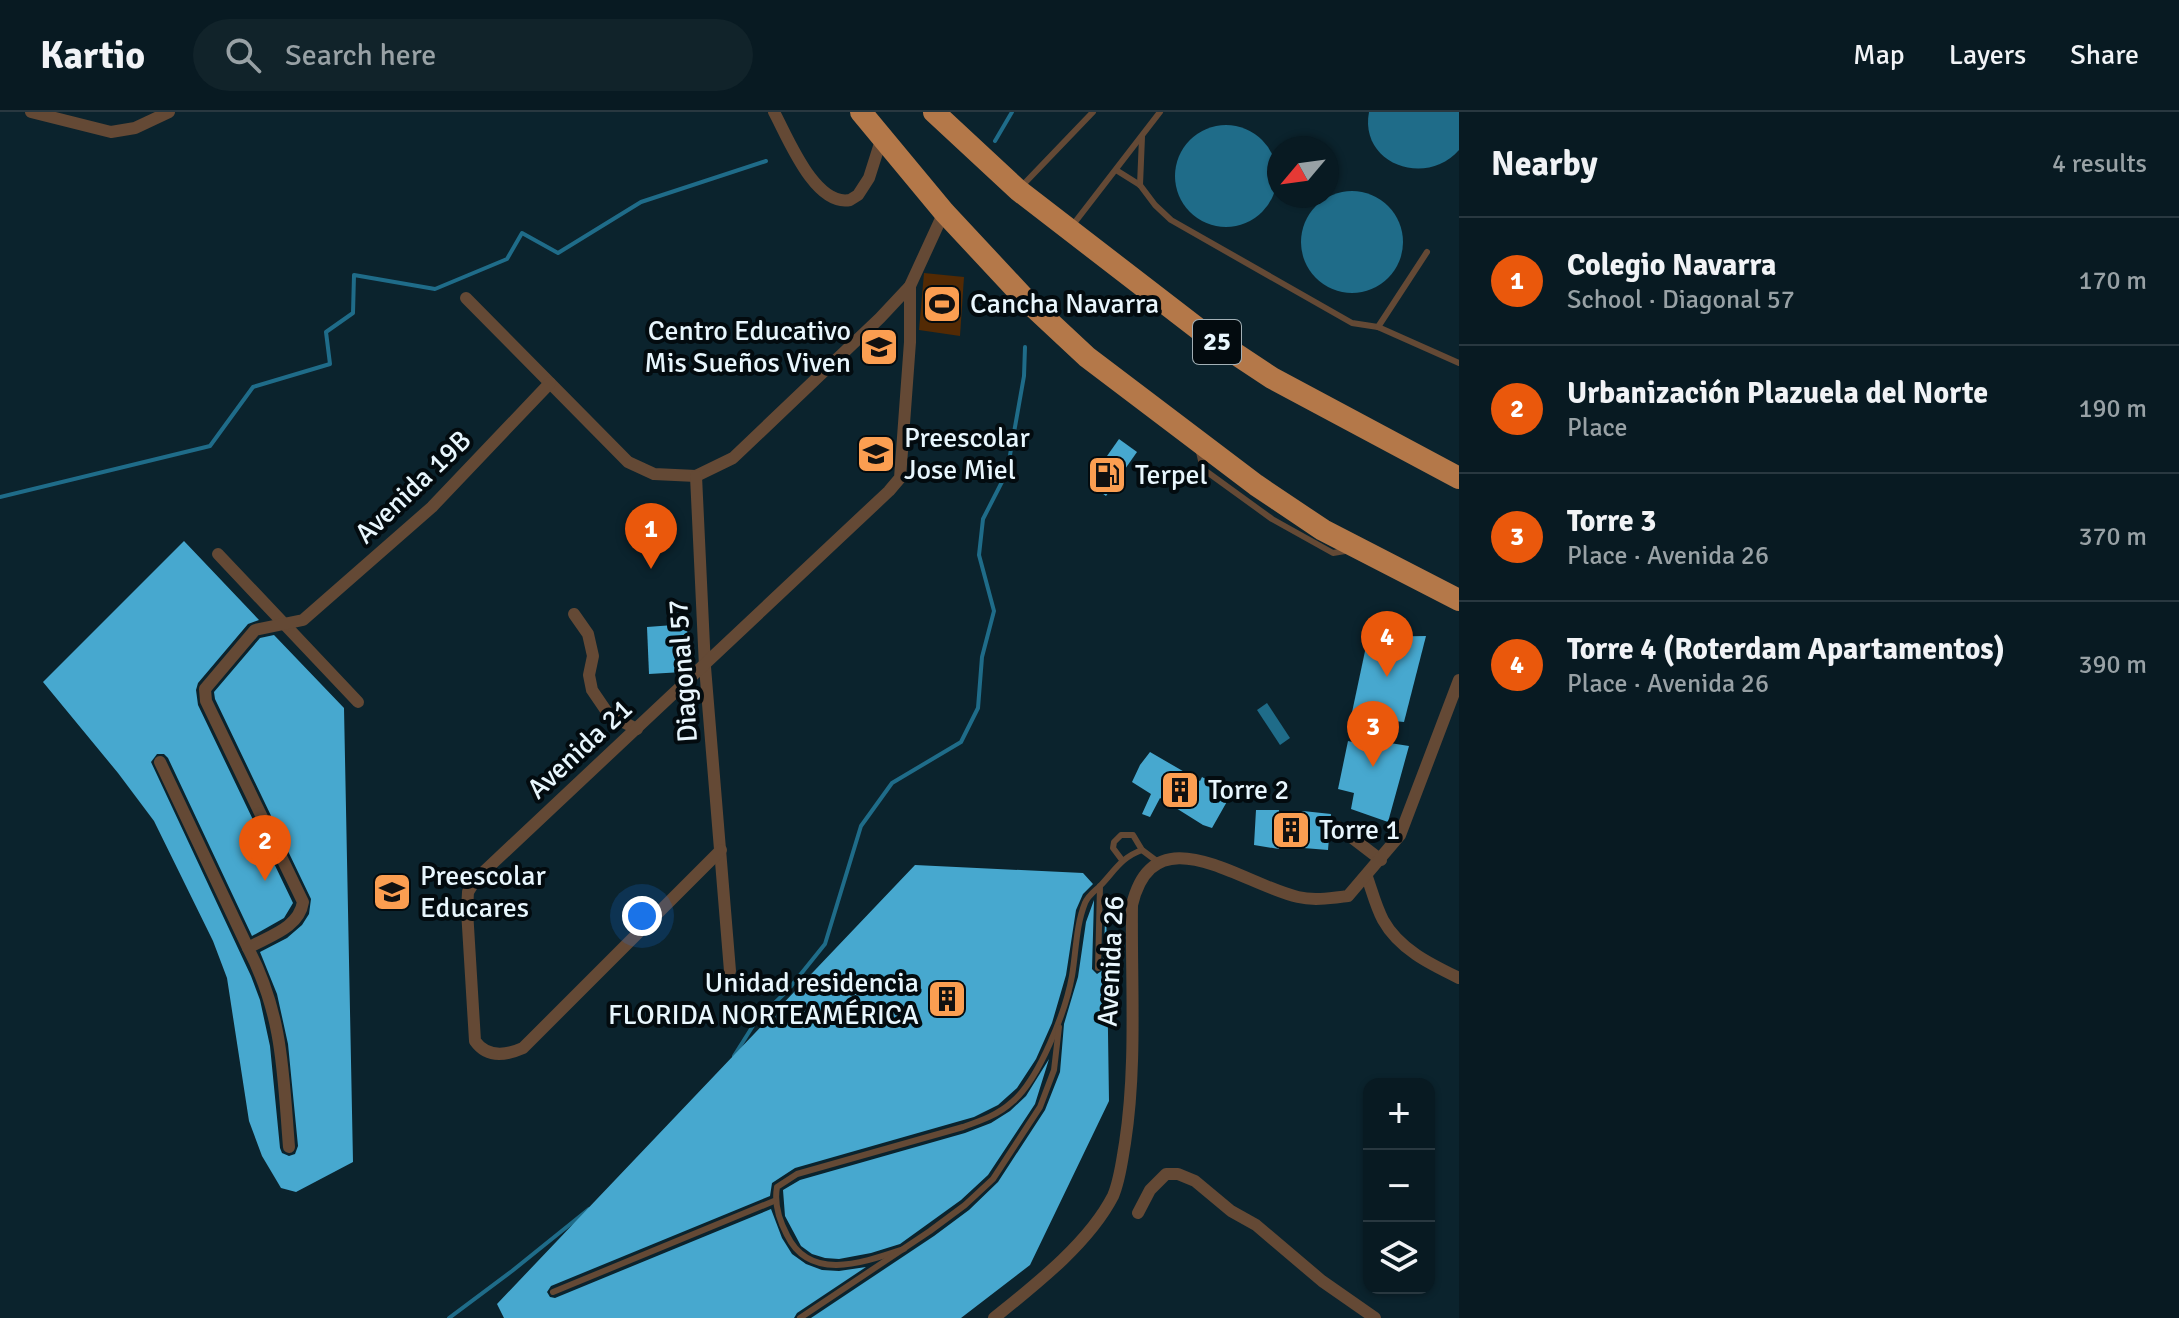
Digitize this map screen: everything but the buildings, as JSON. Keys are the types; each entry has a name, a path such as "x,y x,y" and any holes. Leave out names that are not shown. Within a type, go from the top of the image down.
{"highway":[{"path":"861,112 944,212 1068,341 1256,485 1323,530 1458,600"},
{"name":"25","path":"934,112 1018,190 1201,331 1272,378 1459,478"}],"street":[{"path":"31,112 111,132 135,128 169,112"},
{"path":"774,112 809,175 823,193 835,200 850,200 864,186 882,137"},
{"path":"466,298 628,462 654,474 696,476 733,458 880,318 910,286 944,212"},
{"name":"Avenida 21","path":"721,850 523,1048 503,1054 481,1049 475,1041 468,892 476,879 705,667 900,478 910,342 910,286"},
{"name":"Avenida 19B","path":"286,625 303,620 432,507 550,383"},
{"name":"Diagonal 57","path":"696,476 705,667 730,971"},
{"path":"218,554 358,702"},
{"path":"574,614 588,634 593,656 589,675 592,690 609,715 637,729"},
{"path":"248,948 289,926 301,913 303,902 206,701 205,689 255,630 286,625"},
{"path":"1158,862 1180,857 1196,861 1300,898 1348,896 1400,835 1459,680"},
{"path":"160,762 261,973 277,1021 289,1147"},
{"path":"1338,827 1381,860"},
{"name":"Avenida 26","path":"994,1318 1037,1284 1075,1245 1097,1221 1114,1194 1122,1165 1132,1099 1132,905 1137,887 1158,862"},
{"path":"1368,876 1388,917 1405,938 1414,947 1459,969"},
{"path":"1368,876 1382,919 1394,936 1410,951 1459,978"},
{"path":"1138,1213 1150,1190 1166,1174 1187,1178 1231,1211 1256,1225 1322,1281 1375,1318"}],"lane":[{"path":"1018,190 1093,112"},
{"path":"1069,230 1160,112"},
{"path":"1140,185 1142,136"},
{"path":"1116,170 1140,185 1171,220 1352,323 1378,327 1459,363"},
{"path":"1378,327 1427,252"},
{"path":"1122,860 1113,848 1114,842 1121,835 1133,835 1142,850 1158,862"},
{"path":"800,1318 904,1249 965,1205 993,1179 1040,1107 1054,1070 1060,1020 1085,903 1122,860 1142,850"},
{"path":"1098,968 1100,886"},
{"path":"904,1249 855,1263 821,1265 802,1255 791,1243 774,1201 777,1187 797,1174 939,1135 998,1113 1021,1094 1060,1020"},
{"path":"553,1292 774,1201"}],"shaded area":[{"name":"Cancha Navarra","path":"924,273 964,277 960,336 919,330"}],"water":[{"path":"1369,112 1459,112 1459,150 1445,161 1430,167 1398,165 1384,157 1374,145 1369,130"},
{"path":"1226,125 1245,129 1267,147 1267,205 1262,212 1245,223 1226,227 1207,223 1190,212 1179,195 1175,176 1179,157 1190,140 1207,129"},
{"path":"1342,192 1362,192 1380,200 1394,214 1402,232 1402,252 1394,270 1380,284 1362,292 1342,292 1324,284 1310,270 1302,252 1302,232 1310,214 1314,208 1339,208 1339,193"},
{"path":"1267,703 1290,738 1280,745 1257,710"}],"waterway":[{"path":"995,141 1012,112"},
{"path":"0,497 210,446 253,387 330,364 326,332 353,313 354,275 435,289 507,259 522,233 558,253 641,202 766,161"},
{"path":"734,1056 756,1021 788,990 825,944 861,826 892,783 961,742 978,708 982,657 994,611 979,555 983,519 1007,472 1024,376 1025,347"},
{"path":"449,1318 589,1209"}],"place":[{"name":"Cancha Navarra","path":"942,304"},
{"name":"Centro Educativo Mis Sueños Viven","path":"879,347"},
{"name":"Preescolar Jose Miel","path":"876,454"},
{"name":"Terpel","path":"1107,475"},
{"name":"Colegio Navarra","path":"651,569"},
{"name":"Torre 4 (Roterdam Apartamentos)","path":"1387,677"},
{"name":"Torre 3","path":"1373,767"},
{"name":"Torre 2","path":"1180,790"},
{"name":"Torre 1","path":"1291,830"},
{"name":"Urbanización Plazuela del Norte","path":"265,881"},
{"name":"Preescolar Educares","path":"392,892"},
{"name":"Unidad residencia FLORIDA NORTEAMÉRICA","path":"947,999"}]}
